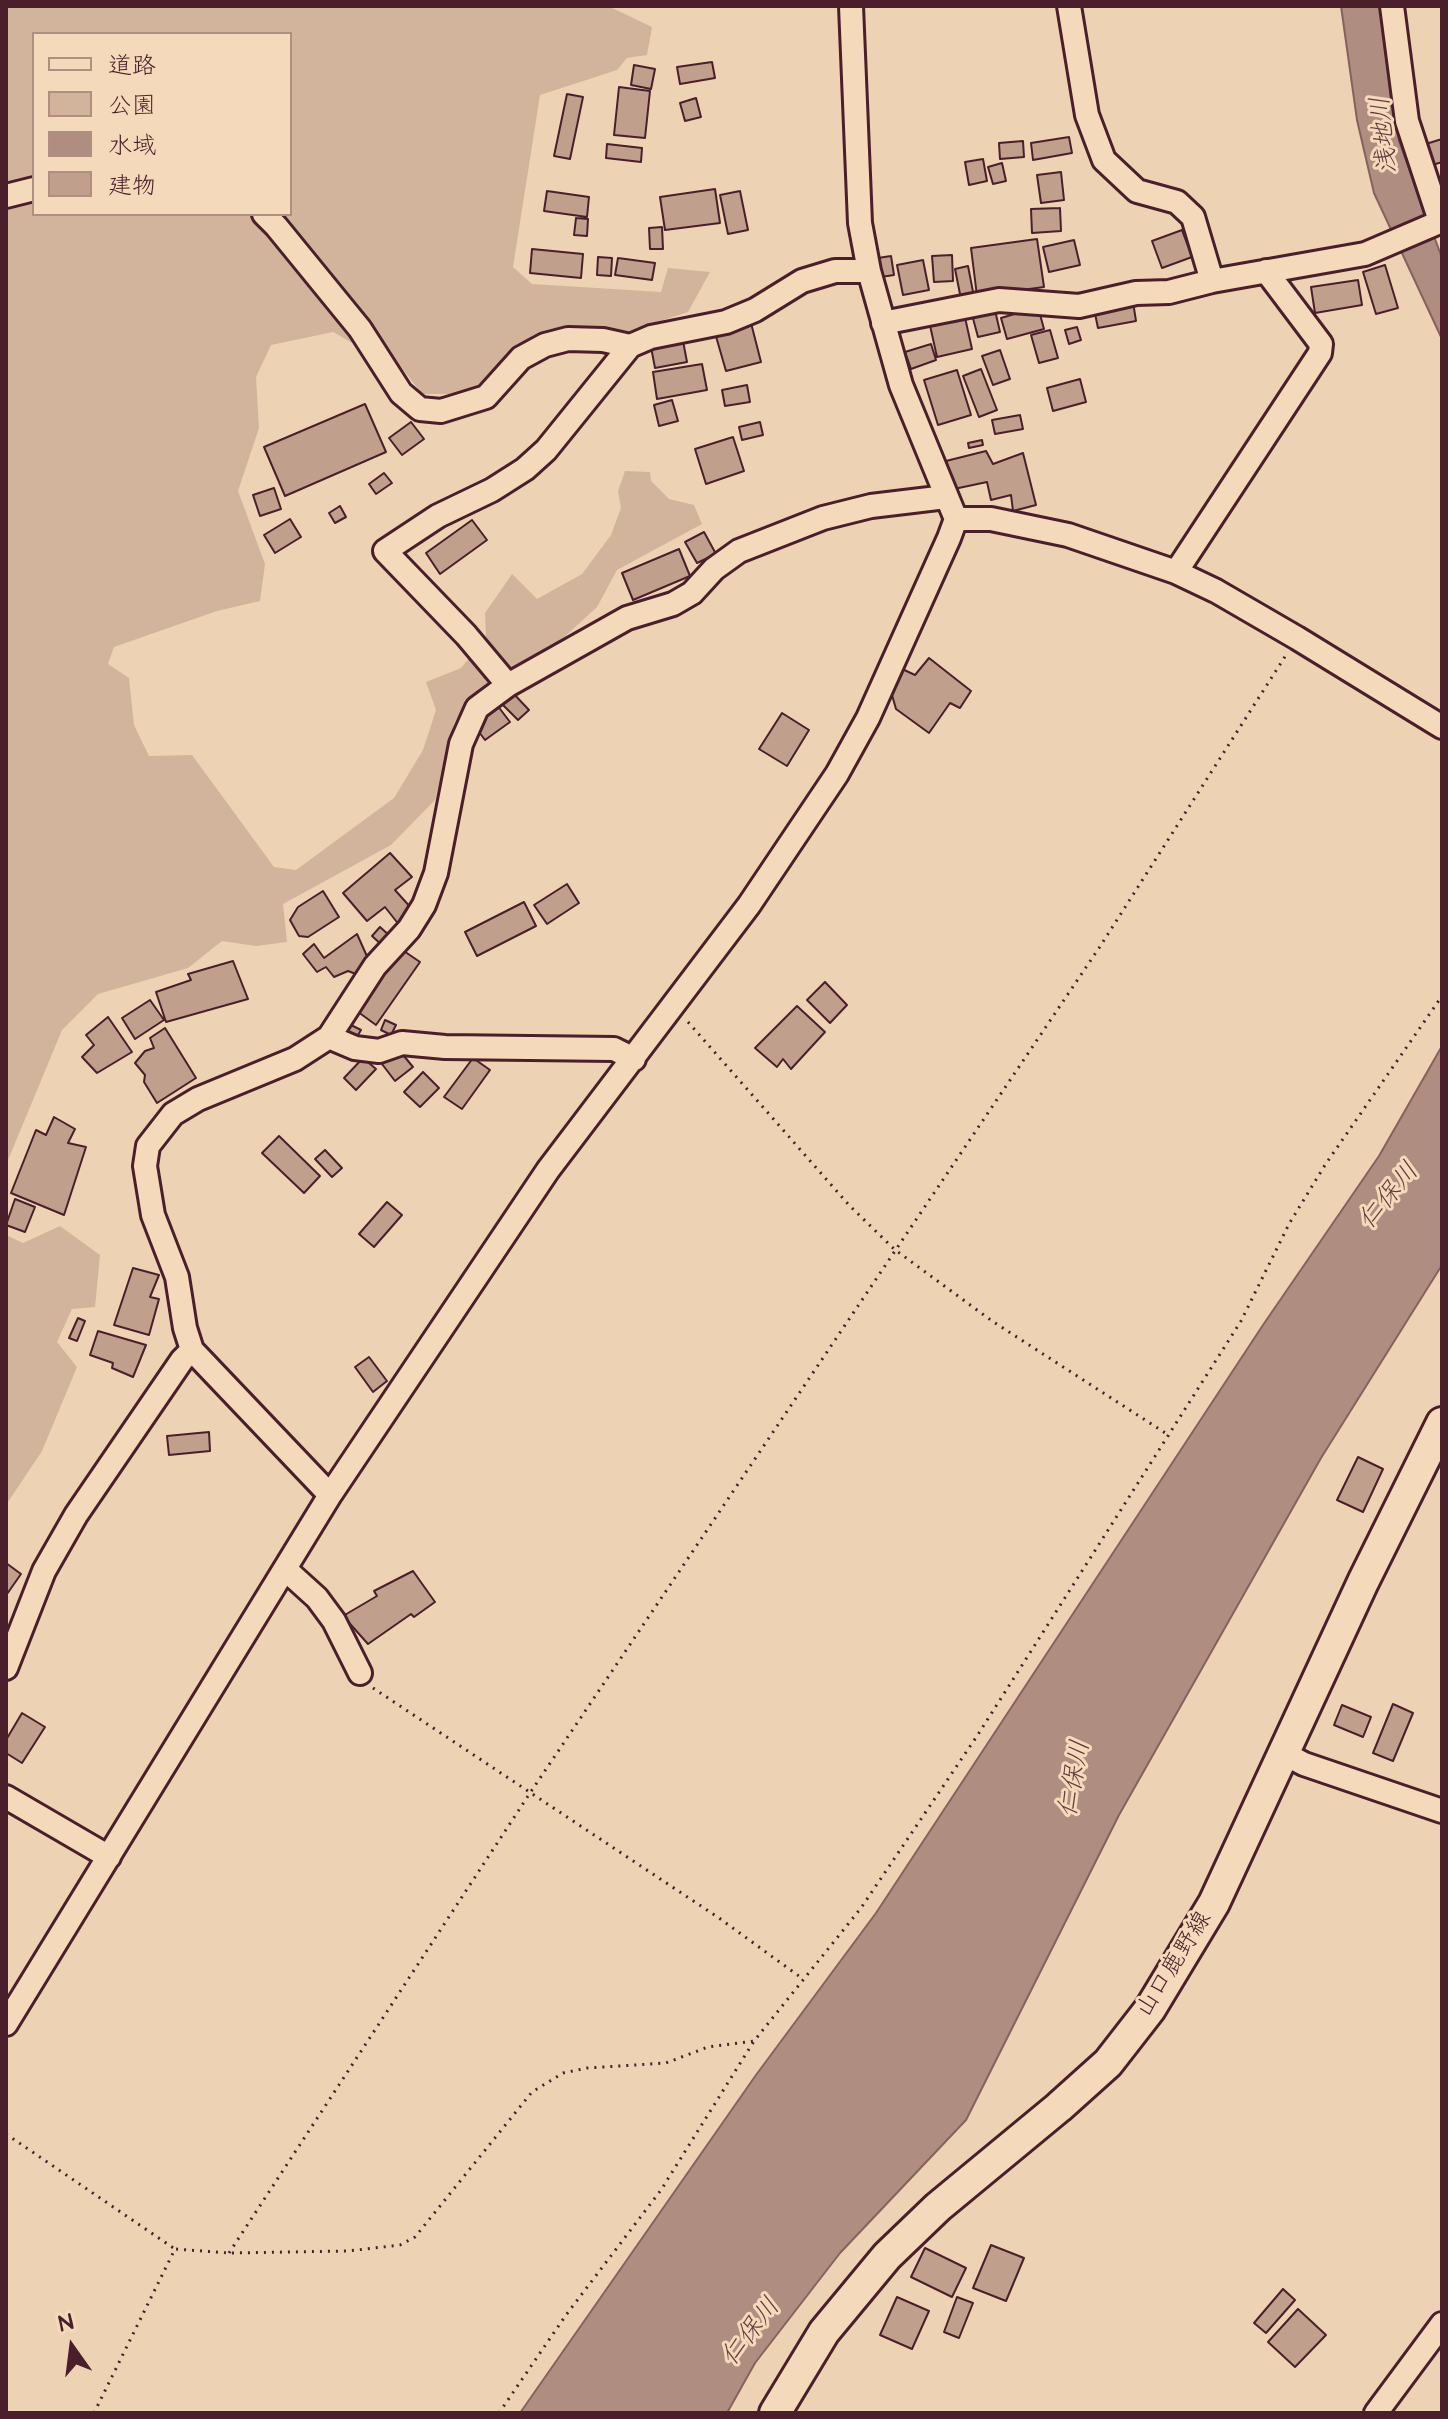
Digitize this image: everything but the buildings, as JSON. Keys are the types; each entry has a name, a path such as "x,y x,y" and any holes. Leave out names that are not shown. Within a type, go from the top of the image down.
{"main road":[{"name":"山口鹿野線","path":"775,2413 824,2332 887,2256 938,2207 1108,2063 1150,2009 1214,1903 1363,1582 1442,1423"}],"street":[{"path":"6,2024 330,1495 548,1170 749,905 837,774 868,718 956,519 901,385 869,271 860,223 851,6"},
{"path":"1069,6 1087,115 1104,160 1137,191 1177,202 1193,217 1212,281"},
{"path":"883,323 999,300 1079,306 1136,293 1169,292 1212,281 1365,254 1438,222 1407,121 1392,6"},
{"path":"6,196 32,190"},
{"path":"266,216 360,329 401,393 420,409 441,411 486,397 521,358 545,345 568,339 603,340 630,346"},
{"path":"508,685 466,635 385,551 438,516 492,490 525,469 546,450 630,346 651,337 726,322 755,310 802,281 835,271 869,271"},
{"path":"1176,572 1320,353 1321,344 1266,271"},
{"path":"330,1495 192,1350 185,1328 177,1277 153,1215 145,1166 148,1146 173,1114 198,1099 295,1059 329,1037 375,966 409,929 424,905 436,873 461,744 477,708 508,685 627,618 683,599 714,569 739,551 823,518 871,506 946,497"},
{"path":"956,519 991,519 1068,535 1176,572 1216,591 1297,638 1442,727"},
{"path":"329,1037 355,1048 379,1051 402,1043 445,1047 614,1049 634,1059"},
{"path":"6,1668 44,1571 76,1515 182,1360 192,1350"},
{"path":"285,1569 317,1598 334,1621 360,1673"},
{"path":"1285,1754 1319,1770 1442,1811"},
{"path":"6,1797 109,1857"},
{"path":"1376,2413 1442,2324"}],"path":[{"path":"229,2253 530,1793 1099,948 1297,638"},
{"path":"499,2413 566,2315 661,2190 754,2041 861,1908 977,1736 1241,1321 1289,1224 1325,1165 1442,996"},
{"path":"674,1007 849,1205 894,1249 992,1321 1170,1436"},
{"path":"360,1673 370,1686 719,1918 803,1979"},
{"path":"6,2134 175,2249 229,2253 348,2251 400,2245 415,2237 532,2092 563,2073 587,2068 666,2063 708,2047 754,2041"},
{"path":"94,2413 175,2249"}],"green space":[{"path":"6,6 608,6 652,27 647,55 627,58 617,70 540,95 513,267 532,284 661,292 668,268 710,272 688,312 623,333 582,329 482,386 450,394 422,394 384,345 354,344 333,332 271,345 256,377 259,428 238,491 265,564 260,601 217,611 114,647 108,664 129,678 134,725 149,756 192,755 274,867 296,870 394,798 423,750 436,710 426,682 461,668 486,637 485,613 512,574 537,599 582,574 611,535 621,508 618,491 625,471 650,472 651,481 669,499 694,505 702,524 617,570 597,607 548,652 470,699 454,723 435,800 391,845 283,904 287,942 256,946 222,941 188,968 98,994 62,1030 6,1165"},
{"path":"60,1226 100,1255 95,1307 72,1309 57,1342 77,1367 42,1451 6,1505 6,1235 23,1243"}],"water":[{"name":"浅地川","path":"1341,6 1381,6 1399,141 1442,258 1442,339 1374,193 1357,120"},
{"name":"仁保川","path":"1442,1046 1442,1265 1321,1458 1119,1815 966,2120 840,2253 755,2363 727,2413 520,2413 756,2075 876,1913 1263,1325 1379,1156"}]}
